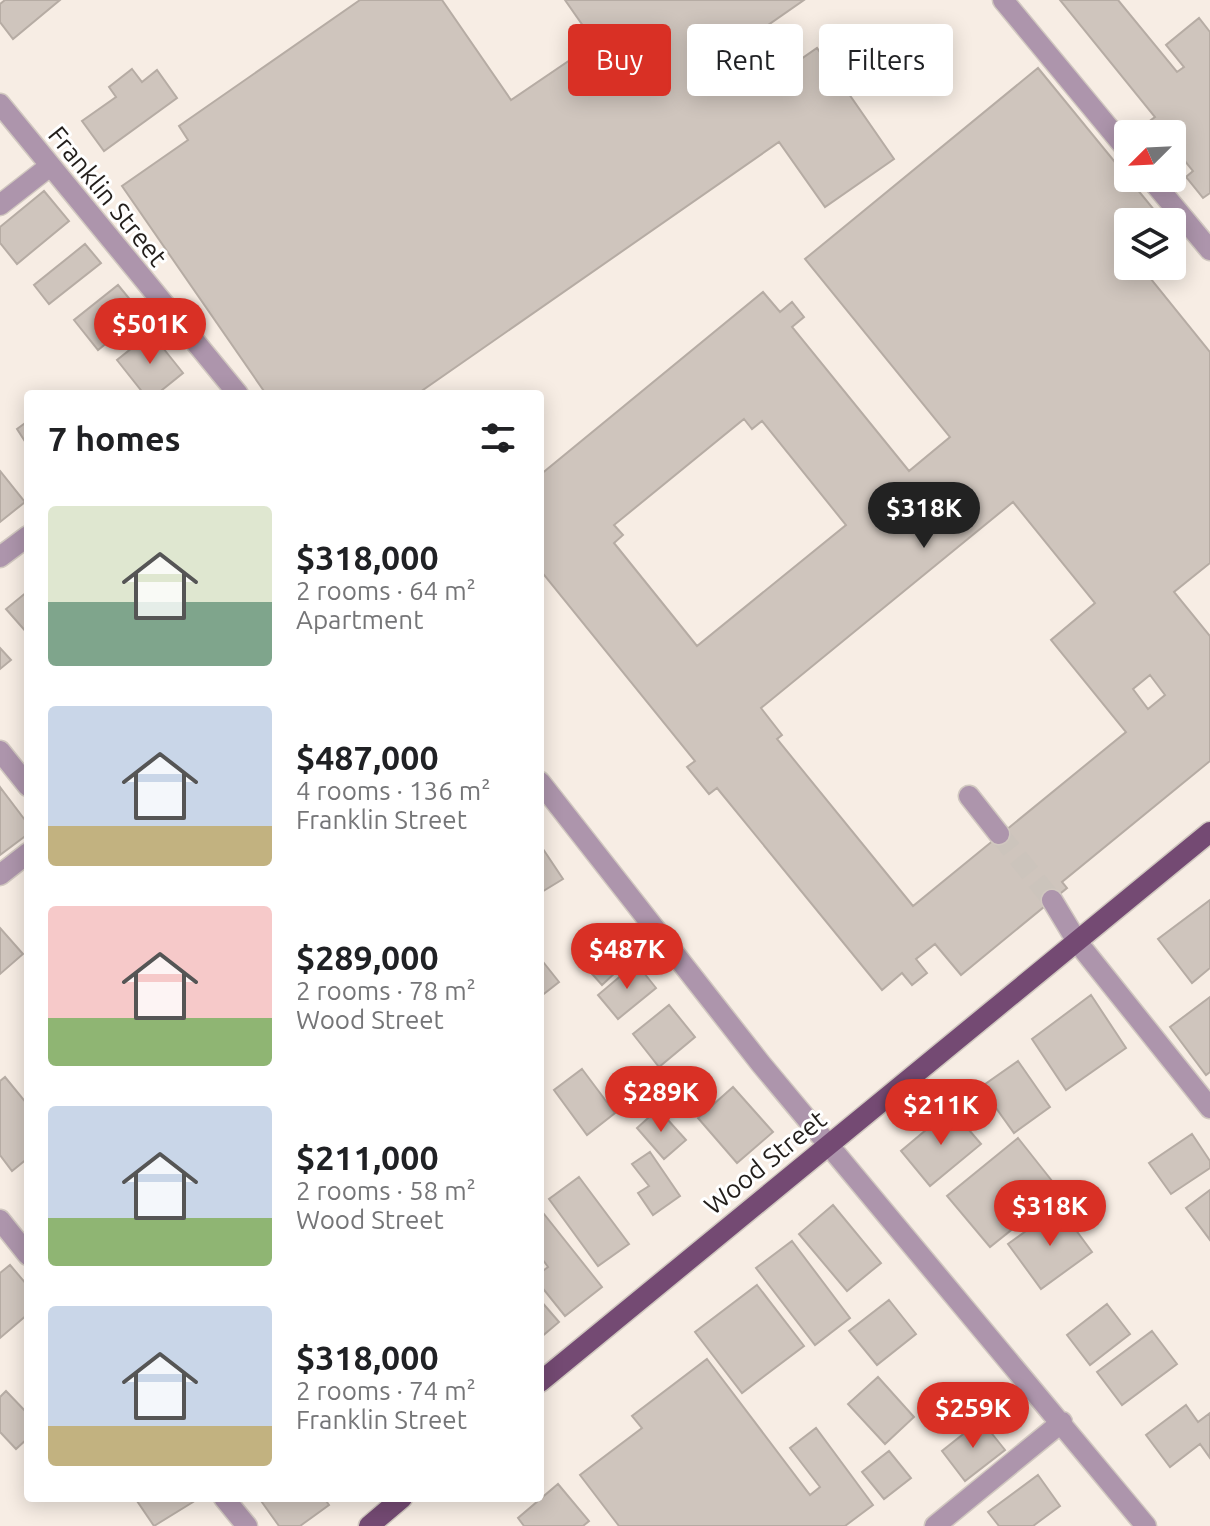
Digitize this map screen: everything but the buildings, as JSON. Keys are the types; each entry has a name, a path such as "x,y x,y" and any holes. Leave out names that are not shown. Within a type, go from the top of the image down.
{"main road":[{"name":"Wood Street","path":"544,1379 1210,832"},
{"path":"369,1526 397,1502"}],"street":[{"path":"1003,0 1114,134"},
{"name":"Franklin Street","path":"0,104 227,390"},
{"path":"0,205 50,166"},
{"path":"1162,192 1210,250"},
{"path":"0,557 24,539"},
{"path":"0,751 24,781"},
{"path":"544,787 761,1064 1146,1526"},
{"path":"969,796 999,834"},
{"path":"0,875 24,856"},
{"path":"1052,900 1078,943 1210,1108"},
{"path":"0,1220 24,1250"},
{"path":"935,1526 1062,1422"},
{"path":"227,1502 247,1526"}],"tunnel":[{"path":"999,834 1052,900"}]}
